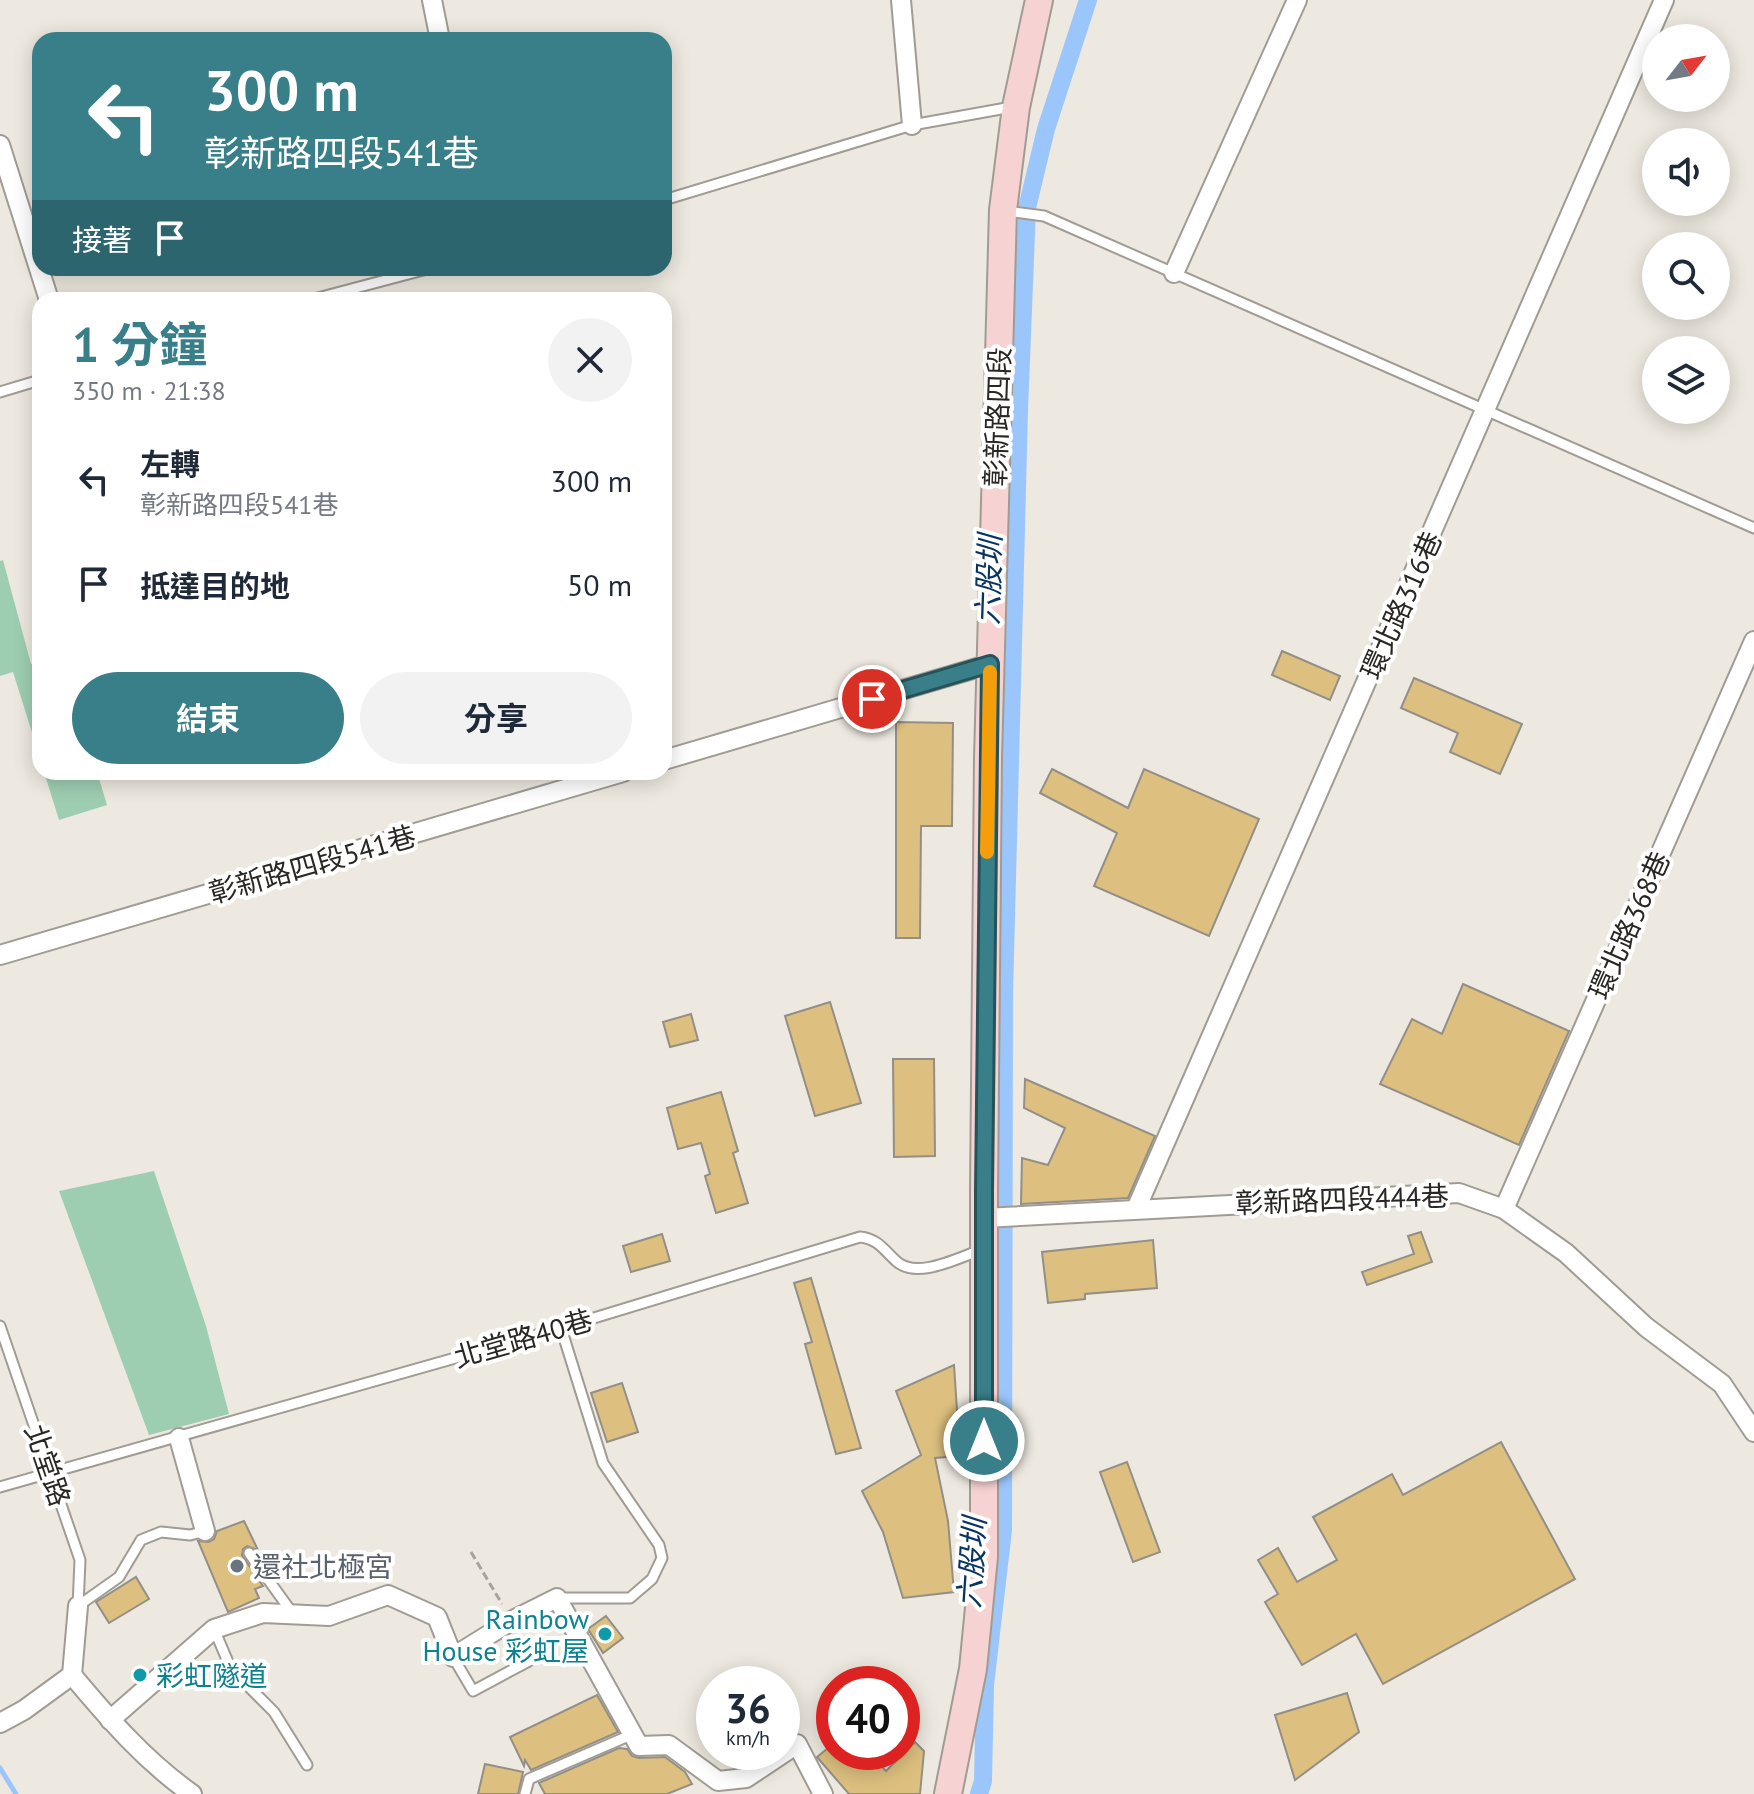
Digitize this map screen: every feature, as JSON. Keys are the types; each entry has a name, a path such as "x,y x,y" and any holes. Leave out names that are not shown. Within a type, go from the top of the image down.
{"street":[{"path":"432,0 438,32"},
{"path":"901,0 912,125"},
{"name":"彰新路四段","path":"948,1794 973,1669 984,1557 990,664 1014,212 1016,107 1039,0"},
{"path":"1174,273 1297,0"},
{"name":"環北路316巷","path":"1136,1209 1664,0"},
{"path":"0,145 32,246"},
{"name":"環北路368巷","path":"1504,1209 1754,641"},
{"path":"672,758 990,664"},
{"name":"彰新路四段541巷","path":"0,955 596,780"},
{"name":"彰新路四段444巷","path":"985,1218 1459,1193 1504,1209 1566,1253 1646,1327 1722,1384 1754,1432"},
{"path":"179,1438 209,1532"},
{"path":"110,1720 214,1629 263,1613 329,1616 388,1595 437,1617 453,1657 511,1621 557,1598 639,1746 669,1745 718,1781 746,1778 797,1744 823,1794"},
{"path":"78,1606 72,1675 159,1770 192,1794"},
{"path":"0,1723 24,1710 72,1675"}],"lane":[{"path":"672,198 912,125 1016,107"},
{"path":"1014,212 1044,216 1754,528"},
{"path":"340,292 401,276"},
{"path":"0,392 32,382"},
{"name":"北堂路40巷","path":"0,1487 561,1328 860,1237 875,1239 898,1263 910,1270 985,1249"},
{"name":"北堂路","path":"0,1326 80,1560 78,1606"},
{"path":"557,1598 630,1598 652,1579 662,1558 659,1545 603,1463 561,1328"},
{"path":"78,1606 119,1577 141,1540 161,1532 190,1535 209,1532"},
{"path":"249,1553 293,1614"},
{"path":"214,1629 231,1669 274,1712 307,1765"},
{"path":"453,1657 473,1691 529,1661"},
{"path":"525,1794 529,1779 633,1734"}],"path":[{"path":"471,1552 511,1621"}],"green space":[{"path":"3,560 32,664 32,733 13,672 0,676 0,561"},
{"path":"46,780 99,780 107,805 59,820"},
{"path":"154,1171 206,1326 229,1414 149,1435 59,1191"}],"building":[{"path":"1282,651 1340,676 1330,700 1272,675"},
{"path":"1414,678 1522,724 1500,774 1450,752 1458,733 1401,708"},
{"path":"896,722 953,723 952,826 921,826 920,938 896,938"},
{"path":"1052,769 1128,808 1144,769 1259,819 1209,936 1094,886 1117,833 1040,793"},
{"path":"1463,984 1569,1031 1519,1145 1380,1084 1412,1019 1442,1034"},
{"path":"830,1002 861,1103 815,1116 785,1016"},
{"path":"691,1014 698,1040 670,1047 663,1022"},
{"path":"893,1059 934,1059 935,1156 894,1157"},
{"path":"1025,1079 1155,1136 1128,1198 1021,1204 1022,1158 1048,1165 1065,1128 1024,1108"},
{"path":"721,1092 738,1151 733,1153 748,1203 716,1213 705,1176 710,1174 701,1143 678,1149 667,1108"},
{"path":"1421,1232 1432,1262 1367,1285 1362,1272 1414,1254 1408,1236"},
{"path":"662,1234 670,1261 631,1272 623,1246"},
{"path":"1153,1240 1157,1288 1085,1294 1085,1299 1048,1303 1042,1252"},
{"path":"811,1278 861,1448 836,1454 805,1344 812,1342 794,1283"},
{"path":"954,1365 960,1456 935,1458 948,1521 954,1592 903,1598 883,1532 862,1491 921,1455 896,1391"},
{"path":"622,1383 638,1432 607,1442 591,1393"},
{"path":"1501,1442 1575,1579 1383,1684 1356,1634 1302,1665 1265,1602 1278,1594 1258,1560 1278,1548 1297,1582 1337,1560 1313,1517 1392,1474 1403,1495"},
{"path":"1127,1462 1160,1552 1133,1562 1100,1472"},
{"name":"還社北極宮","path":"244,1521 258,1550 247,1546 242,1555 263,1586 255,1589 259,1598 228,1612 198,1541 209,1542 217,1531"},
{"path":"136,1577 149,1599 109,1623 96,1602"},
{"name":"Rainbow House 彩虹屋","path":"606,1616 623,1638 603,1653 588,1629"},
{"path":"1347,1693 1359,1732 1295,1780 1275,1715"},
{"path":"597,1695 618,1732 531,1770 525,1760 524,1766 510,1737"},
{"path":"920,1747 924,1751 920,1794 849,1794 828,1770 885,1770 920,1770"},
{"path":"619,1748 627,1749 632,1756 639,1758 665,1757 685,1772 692,1784 667,1794 545,1794 539,1783"},
{"path":"485,1764 523,1772 518,1794 478,1794"}],"waterway":[{"name":"六股圳","path":"979,1794 983,1781 985,1685 1003,1530 1004,995 1027,208 1046,129 1088,0"},
{"path":"0,1768 16,1794"}],"slow traffic":[{"path":"987,852 990,672"}],"place":[{"name":"還社北極宮","path":"237,1566"},
{"name":"Rainbow House 彩虹屋","path":"605,1634"},
{"name":"彩虹隧道","path":"140,1675"}],"route":[{"path":"872,699 990,664 984,1441"}]}
